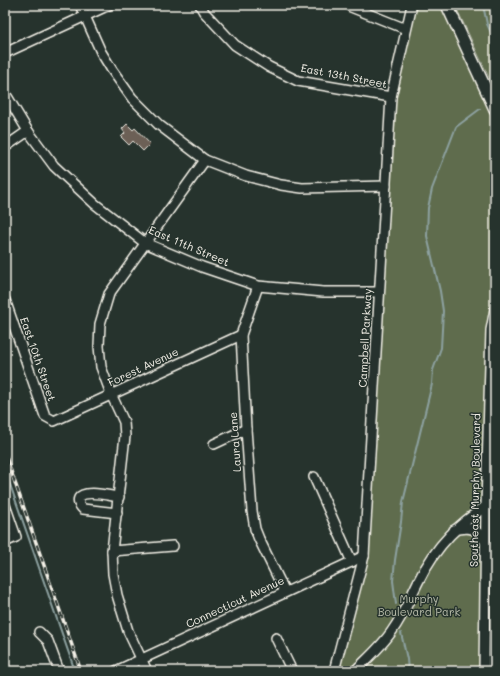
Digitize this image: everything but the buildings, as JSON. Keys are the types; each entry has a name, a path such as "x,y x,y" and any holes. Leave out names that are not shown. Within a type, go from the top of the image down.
{"main road":[{"path":"447,5 495,109"}],"street":[{"path":"80,5 101,52 132,98 159,125 205,160 246,176 281,185 302,188 386,186"},
{"path":"5,53 109,5"},
{"name":"East 13th Street","path":"200,5 204,12 235,45 268,67 298,81 391,97"},
{"path":"348,5 406,29"},
{"name":"Campbell Parkway","path":"334,671 364,556 391,97 412,5"},
{"name":"East 11th Street","path":"5,93 28,131 54,166 95,204 145,243 202,267 258,286 323,292 379,292"},
{"path":"5,147 28,131"},
{"path":"147,671 128,631 120,606 113,574 112,551 125,436 124,422 101,367 99,346 100,324 109,294 205,160"},
{"name":"Laura Lane","path":"258,286 241,335 252,511 259,540 285,592"},
{"name":"East 10th Street","path":"5,300 45,416 54,421"},
{"name":"Southeast Murphy Boulevard","path":"484,671 486,506 491,330 495,309"},
{"name":"Forest Avenue","path":"54,421 241,335"},
{"path":"214,444 246,429"},
{"path":"487,470 490,478 495,483"},
{"path":"314,477 352,562"},
{"path":"117,512 83,509 78,501 82,494 89,493 118,497"},
{"path":"355,671 374,653 393,630 432,557 446,538 471,516 495,501"},
{"path":"5,505 16,538 5,542"},
{"path":"454,530 467,528 473,529 480,534 486,543"},
{"path":"112,551 173,546"},
{"name":"Connecticut Avenue","path":"116,671 364,556"},
{"path":"39,632 48,641 59,671"},
{"path":"276,638 292,671"}],"shaded area":[{"path":"495,519 495,642 488,645 489,586 494,552"}],"green space":[{"name":"Murphy Boulevard Park","path":"412,5 445,5 495,123 495,309 484,671 334,671 364,556 391,97"},
{"path":"455,5 495,5 495,90"}],"waterway":[{"path":"483,5 487,24 495,41"},
{"path":"396,604 393,581 403,502 432,384 433,370 441,348 443,311 440,291 427,236 428,208 432,189 456,127 480,109"},
{"path":"5,470 75,671"},
{"path":"401,633 408,671"}],"railway":[{"path":"5,454 81,671"}]}
